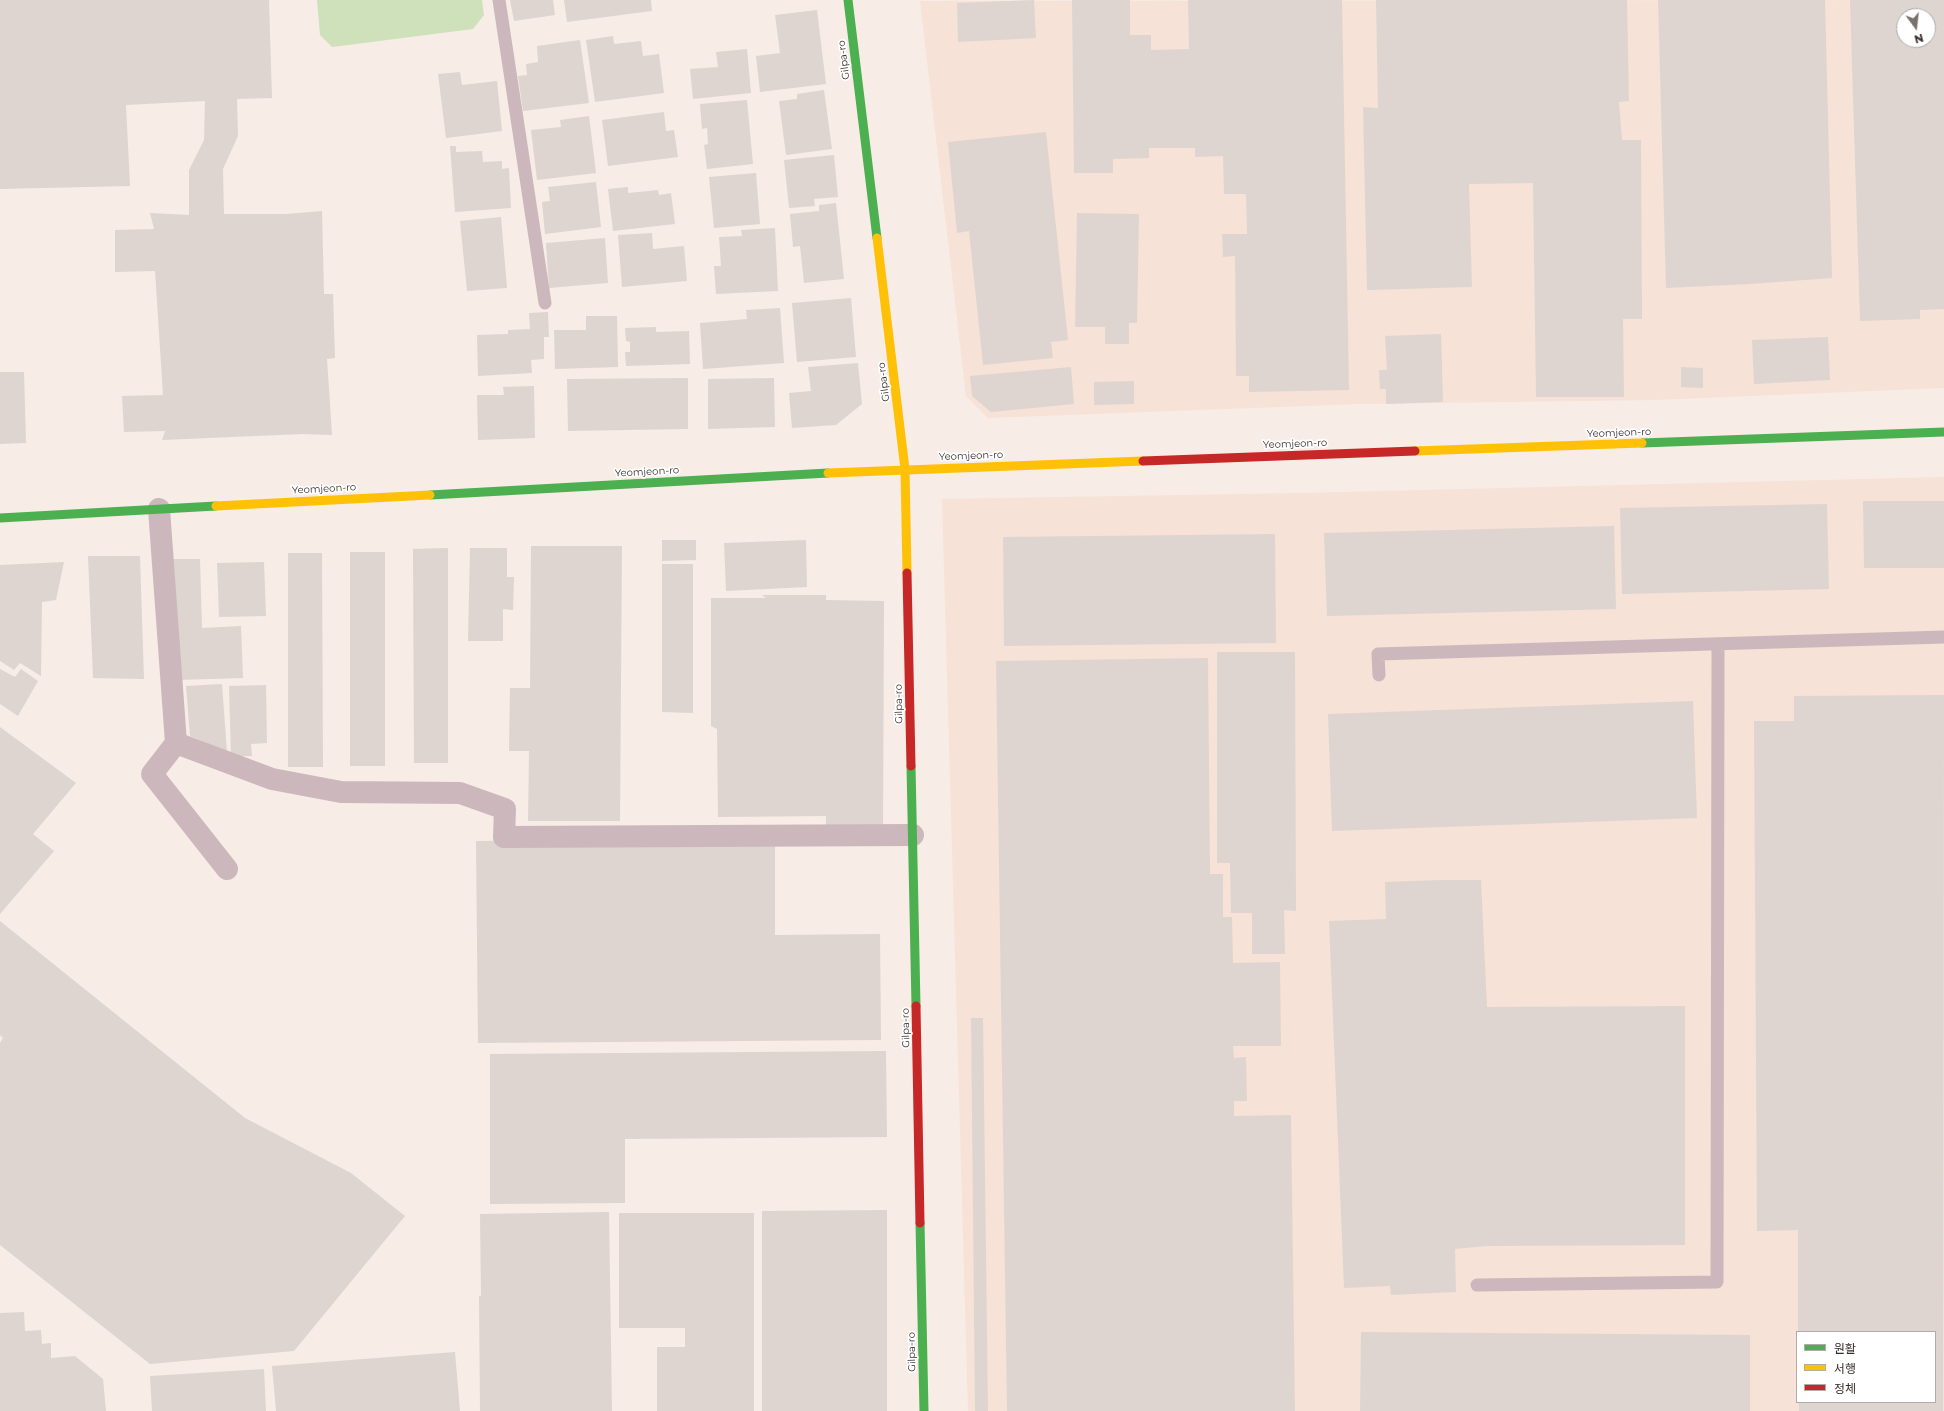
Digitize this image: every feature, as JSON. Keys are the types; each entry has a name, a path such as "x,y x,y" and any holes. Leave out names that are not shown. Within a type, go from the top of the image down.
{"street":[{"name":"Gilpa-ro","path":"848,0 905,469 924,1411"},
{"name":"Yeomjeon-ro","path":"0,518 905,469 1944,432"},
{"path":"159,509 176,743 152,774 227,869"},
{"path":"176,743 272,779 341,792 460,793 505,809 504,837 913,835"}],"lane":[{"path":"499,0 545,303"},
{"path":"1379,675 1378,654 1944,637"},
{"path":"1477,1284 1717,1282 1718,644"}],"shaded area":[{"path":"1944,0 1944,388 1655,400 1359,404 988,418 966,396 920,1"},
{"path":"1944,477 1944,1411 968,1411 942,499 1303,493"}],"green space":[{"path":"317,0 482,0 484,15 473,29 332,47 320,35"}],"building":[{"path":"0,0 269,0 272,98 237,99 238,136 223,169 224,214 287,214 322,211 324,294 333,294 335,358 327,359 332,435 303,434 162,440 165,431 124,432 122,396 163,395 155,271 115,272 115,230 154,229 150,213 189,215 189,170 204,140 205,101 126,105 130,186 0,189"},
{"path":"510,0 553,0 555,15 514,21"},
{"path":"564,0 651,0 652,11 567,22"},
{"path":"1034,0 1036,38 958,42 957,3"},
{"path":"1072,0 1130,0 1130,35 1151,35 1151,50 1189,49 1188,0 1342,0 1349,390 1249,392 1249,376 1236,376 1235,256 1223,257 1222,234 1247,234 1246,194 1224,194 1223,156 1195,157 1195,148 1149,148 1149,158 1113,159 1113,173 1074,173"},
{"path":"1376,0 1627,0 1629,101 1619,102 1622,140 1641,140 1642,319 1623,319 1624,397 1536,397 1533,183 1469,184 1472,287 1367,290 1363,107 1378,108"},
{"path":"1658,0 1825,0 1832,278 1666,288"},
{"path":"1850,0 1944,0 1944,309 1920,310 1920,319 1860,321"},
{"path":"817,10 826,84 760,92 756,56 780,53 775,15"},
{"path":"613,36 614,44 641,41 643,56 659,54 664,93 595,102 586,40"},
{"path":"580,40 589,103 523,111 518,76 527,75 526,64 538,62 537,46"},
{"path":"747,49 751,93 693,99 690,69 718,67 716,52"},
{"path":"460,72 462,85 497,81 502,131 446,138 438,74"},
{"path":"824,90 832,149 786,155 779,101 797,99 797,94"},
{"path":"747,100 753,164 707,169 704,145 708,144 707,128 702,129 700,104"},
{"path":"664,112 666,131 674,130 678,157 608,166 602,120"},
{"path":"589,116 596,173 537,180 531,130 561,127 560,120"},
{"path":"1046,132 1068,340 1051,342 1053,358 983,365 969,231 957,233 948,142"},
{"path":"450,146 456,146 456,152 482,151 483,162 502,161 502,169 509,168 511,208 455,212"},
{"path":"834,155 838,197 814,199 815,206 789,208 784,160"},
{"path":"756,173 760,224 714,228 709,177"},
{"path":"596,182 601,227 545,234 542,202 550,201 548,187"},
{"path":"628,187 628,193 658,190 659,195 671,193 675,224 613,231 608,189"},
{"path":"836,203 844,279 804,283 800,246 793,247 790,214 819,211 819,205"},
{"path":"1077,213 1139,214 1137,323 1129,323 1129,344 1105,344 1105,327 1075,327"},
{"path":"501,217 507,288 467,291 460,221"},
{"path":"775,228 778,291 716,294 714,266 721,266 719,237 742,236 741,230"},
{"path":"652,233 653,249 684,246 687,281 622,287 618,235"},
{"path":"605,238 608,283 549,288 546,243"},
{"path":"851,298 856,357 797,362 792,303"},
{"path":"780,308 784,363 703,369 700,323 747,319 746,310"},
{"path":"548,312 549,337 544,337 544,359 531,360 532,373 478,376 477,335 508,334 508,330 530,329 529,313"},
{"path":"586,316 617,316 618,367 555,369 554,330 586,330"},
{"path":"656,327 656,332 689,331 690,364 626,366 625,352 630,352 630,342 626,341 625,328"},
{"path":"1441,334 1443,402 1386,404 1386,389 1380,389 1379,370 1387,370 1385,336"},
{"path":"1828,337 1830,380 1754,384 1752,340"},
{"path":"858,363 862,404 836,425 792,428 789,393 811,391 808,367"},
{"path":"1071,367 1074,404 991,412 972,396 970,376"},
{"path":"1681,367 1703,368 1703,388 1681,387"},
{"path":"0,372 24,372 26,443 0,444"},
{"path":"688,378 688,429 568,431 567,379"},
{"path":"774,378 775,427 708,429 708,379"},
{"path":"1134,381 1134,404 1094,405 1094,382"},
{"path":"534,386 535,438 478,440 477,395 504,395 503,387"},
{"path":"1863,501 1944,501 1944,568 1864,568"},
{"path":"1827,504 1829,589 1622,594 1620,508"},
{"path":"1614,526 1616,609 1327,616 1324,533"},
{"path":"1275,534 1276,643 1004,646 1003,537"},
{"path":"662,540 696,540 696,560 662,561"},
{"path":"806,540 807,587 726,591 724,543"},
{"path":"531,546 622,546 620,821 528,821 529,751 509,751 510,688 530,688"},
{"path":"448,548 448,763 414,763 413,549"},
{"path":"470,548 507,548 507,577 514,577 513,610 503,609 503,641 468,641"},
{"path":"350,552 385,552 385,766 350,766"},
{"path":"288,553 322,553 323,767 288,767"},
{"path":"88,556 140,556 144,679 93,678"},
{"path":"173,559 200,559 202,628 241,626 243,678 177,680"},
{"path":"64,562 56,600 42,602 41,676 20,663 14,670 0,661 0,565"},
{"path":"264,562 266,616 219,617 217,563"},
{"path":"662,564 693,564 693,713 662,712"},
{"path":"762,595 826,595 826,600 884,601 883,830 826,829 826,816 718,817 717,729 711,726 711,598 766,598"},
{"path":"1217,652 1295,652 1296,911 1284,910 1285,954 1252,954 1252,913 1231,913 1230,863 1217,863"},
{"path":"1208,658 1210,874 1223,874 1223,917 1232,917 1233,963 1280,962 1281,1046 1233,1046 1234,1058 1246,1057 1247,1101 1234,1101 1234,1116 1291,1115 1295,1411 1007,1411 996,661"},
{"path":"0,669 15,677 21,669 38,681 18,716 0,704"},
{"path":"222,684 227,752 190,736 186,686"},
{"path":"266,685 267,743 251,744 252,756 231,756 229,686"},
{"path":"1944,695 1943,1411 1799,1411 1799,1403 1936,1403 1936,1331 1798,1331 1798,1230 1757,1231 1754,721 1794,721 1794,696"},
{"path":"1693,701 1697,818 1332,831 1328,714"},
{"path":"0,727 76,783 33,834 54,851 0,914"},
{"path":"775,838 775,935 880,934 881,1040 478,1043 476,841"},
{"path":"1481,880 1487,1007 1685,1006 1685,1245 1487,1246 1455,1249 1456,1292 1391,1295 1390,1286 1344,1288 1329,921 1386,919 1385,882"},
{"path":"0,921 245,1118 351,1173 405,1216 294,1351 150,1364 0,1245 0,1043 3,1038 0,1035"},
{"path":"971,1018 983,1018 988,1411 975,1411"},
{"path":"886,1051 887,1137 625,1139 625,1203 490,1204 490,1054"},
{"path":"887,1210 887,1411 762,1411 762,1211"},
{"path":"609,1212 612,1411 480,1411 480,1214"},
{"path":"619,1213 754,1213 754,1411 657,1411 657,1347 685,1347 685,1328 619,1328"},
{"path":"24,1312 25,1331 41,1330 42,1344 51,1343 51,1358 75,1356 103,1379 106,1411 0,1411 0,1313"},
{"path":"1361,1332 1750,1335 1750,1411 1360,1411"},
{"path":"455,1352 460,1411 276,1411 272,1366"},
{"path":"264,1369 266,1411 152,1411 150,1376"}],"traffic: fast":[{"path":"848,0 877,238"},
{"path":"1642,443 1944,432"},
{"path":"430,495 828,473"},
{"path":"0,518 216,506"},
{"path":"911,766 916,1006"},
{"path":"920,1223 924,1411"}],"traffic: slow":[{"path":"877,238 905,469 907,573"},
{"path":"1415,451 1642,443"},
{"path":"828,473 1143,461"},
{"path":"216,506 430,495"}],"traffic: jam":[{"path":"1143,461 1415,451"},
{"path":"907,573 911,766"},
{"path":"916,1006 920,1223"}]}
